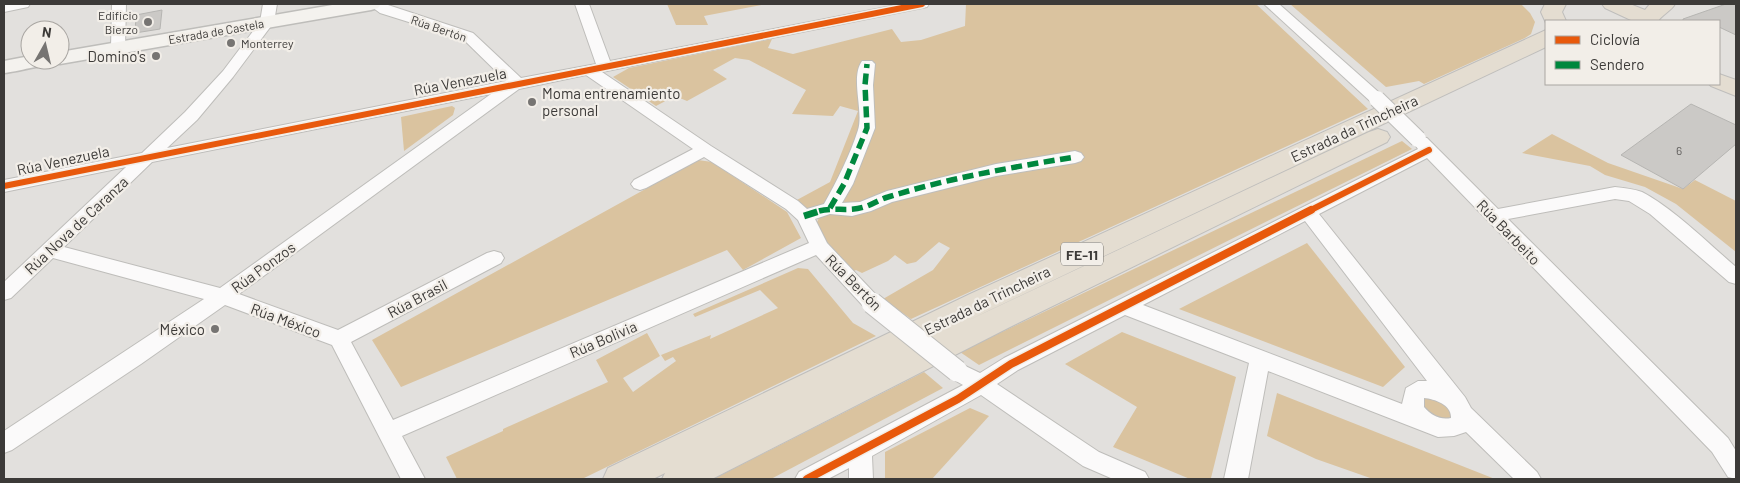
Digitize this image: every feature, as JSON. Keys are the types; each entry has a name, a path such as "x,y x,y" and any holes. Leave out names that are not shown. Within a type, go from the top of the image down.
{"highway":[{"path":"1612,4 1646,20"},
{"path":"1649,20 1656,9 1665,4"},
{"name":"Estrada da Trincheira","path":"620,479 980,302 1542,41 1545,30"},
{"name":"Estrada da Trincheira","path":"678,479 995,321 1545,57"},
{"path":"1720,68 1736,76"},
{"path":"1720,81 1736,89"}],"main road":[{"name":"Estrada de Castela","path":"70,56 118,48 269,13 373,4"},
{"path":"4,67 20,64"}],"street":[{"path":"4,8 23,4"},
{"path":"118,48 119,4"},
{"name":"Rúa Bertón","path":"373,4 385,10 468,36 517,83"},
{"path":"582,4 595,68"},
{"name":"Rúa Venezuela","path":"4,186 922,4"},
{"name":"Rúa Barbeito","path":"1271,4 1377,99 1423,144 1720,445 1736,470"},
{"name":"Rúa Nova de Caranza","path":"4,293 192,116 228,74 269,13"},
{"path":"830,208 844,184 867,128 865,85 867,64"},
{"name":"Rúa Bertón","path":"595,68 705,150 792,205 804,216 814,232 819,246 872,303 958,371 982,385 1091,459 1137,479"},
{"name":"Rúa Ponzos","path":"4,443 64,405 222,296 517,83"},
{"path":"807,479 982,385 1011,364 1308,213 1423,144"},
{"path":"640,184 705,150"},
{"path":"804,216 830,208 852,210 865,207 887,197 996,170 1075,157"},
{"path":"1494,216 1616,193 1634,196 1656,210 1736,277"},
{"path":"1126,307 1430,424 1448,429 1455,428 1463,421 1460,409 1308,213"},
{"name":"Rúa Bolivia","path":"388,432 819,246"},
{"name":"Rúa México","path":"50,250 222,296 339,339 414,479"},
{"name":"Rúa Brasil","path":"339,339 494,258"},
{"path":"1236,479 1260,359"},
{"path":"1430,424 1416,414 1412,404 1412,398 1417,392 1423,390 1434,390 1442,393 1529,479"},
{"path":"861,451 861,479"}],"shaded area":[{"path":"667,4 766,4 704,16 708,25 676,25"},
{"path":"966,4 1256,4 1368,109 911,319 883,299 933,270 950,248 939,242 916,262 907,264 895,255 888,261 862,273 856,270 850,273 815,226 820,216 795,201 830,182 858,111 840,106 833,116 792,114 806,90 749,60 735,58 713,70 727,79 687,101 675,96 656,106 613,77 629,68 772,39 768,48 793,54 892,29 901,42 921,40 965,26"},
{"path":"1290,4 1521,4 1530,13 1535,22 1531,34 1525,38 1424,84 1419,81 1386,87"},
{"path":"452,106 455,108 453,115 404,151 401,117"},
{"path":"1552,134 1608,163 1683,189 1695,180 1736,201 1736,252 1676,204 1645,187 1605,175 1590,166 1522,153"},
{"path":"1402,141 1412,149 979,365 960,352"},
{"path":"698,160 712,162 787,212 801,238 743,270 727,250 401,387 372,340"},
{"path":"1307,243 1405,367 1383,387 1179,309"},
{"path":"798,268 808,269 853,323 876,336 582,479 457,479 446,457 608,382 596,360 647,333 660,356 623,378 633,392 676,361 673,357 665,361 661,355 711,335 710,339 778,308 760,290 695,317 693,314"},
{"path":"1122,332 1236,377 1211,478 1190,479 1113,447 1137,407 1065,364"},
{"path":"924,372 943,388 771,479 713,479"},
{"path":"1277,393 1495,479 1373,479 1316,459 1267,436"},
{"path":"1440,395 1458,421 1429,419 1420,399 1423,396"},
{"path":"970,408 989,416 932,479 885,479 885,452"}],"building":[{"path":"1726,4 1736,4 1736,35 1720,27 1720,20 1683,19"},
{"name":"Edificio Bierzo","path":"162,10 160,29 135,33 136,15"},
{"path":"1691,104 1736,125 1736,144 1683,189 1621,155"}],"marked path":[{"path":"830,208 844,184 867,128 865,85 867,64"},
{"path":"804,216 830,208 852,210 865,207 887,197 996,170 1075,157"}],"cycle path":[{"path":"4,186 922,4"},
{"path":"807,479 958,399 1011,364 1429,150"}],"place":[{"name":"Edificio Bierzo","path":"148,22"},
{"name":"Monterrey","path":"231,43"},
{"name":"Domino's","path":"156,56"},
{"name":"Moma entrenamiento personal","path":"532,102"},
{"name":"México","path":"215,329"}]}
